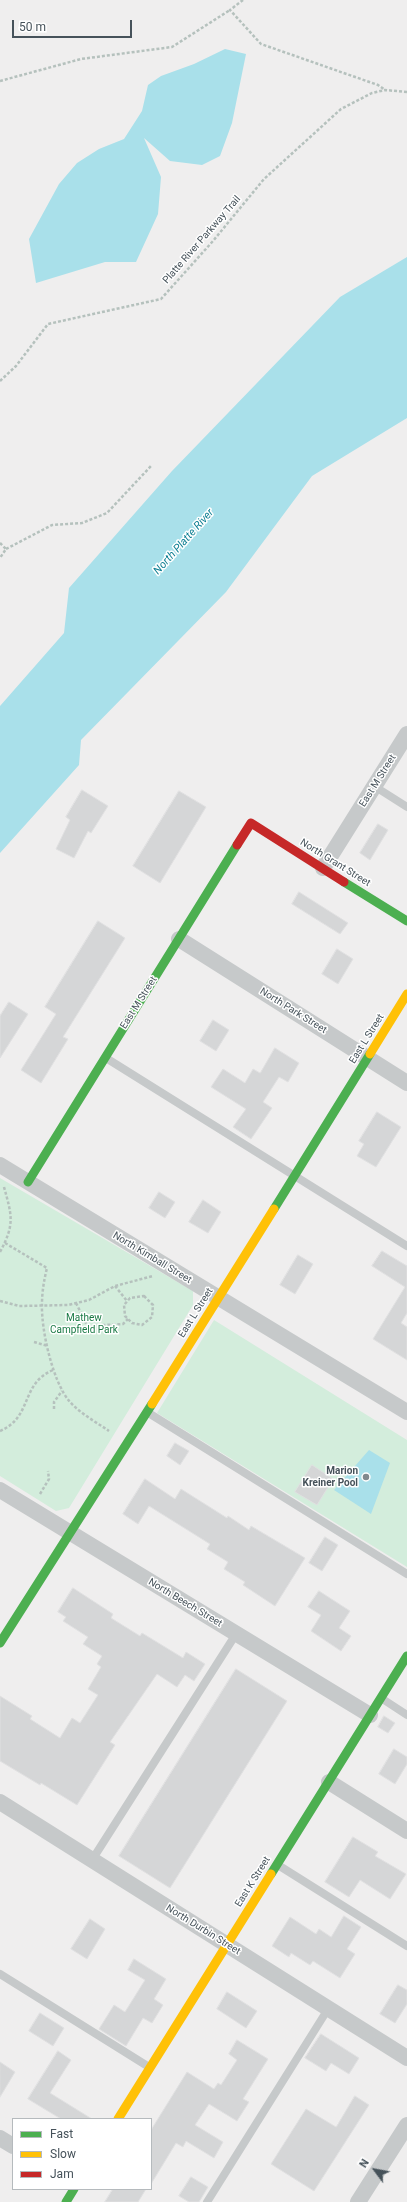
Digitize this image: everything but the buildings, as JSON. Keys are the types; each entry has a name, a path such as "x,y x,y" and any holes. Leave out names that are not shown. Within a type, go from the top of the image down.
{"street":[{"name":"East M Street","path":"323,868 407,734"},
{"name":"East M Street","path":"28,1182 251,823"},
{"name":"North Grant Street","path":"251,823 407,921"},
{"name":"North Park Street","path":"179,939 407,1082"},
{"name":"East L Street","path":"0,1643 218,1298 407,994"},
{"name":"North Kimball Street","path":"0,1165 407,1412"},
{"name":"North Beech Street","path":"0,1490 370,1716"},
{"name":"East K Street","path":"119,2118 407,1656"},
{"path":"329,1782 407,1830"},
{"name":"North Durbin Street","path":"0,1802 407,2058"},
{"path":"358,2202 407,2125"},
{"path":"0,2138 12,2145"},
{"path":"66,2202 73,2190"}],"lane":[{"path":"374,786 407,807"},
{"path":"105,1058 407,1246"},
{"path":"146,1412 407,1574"},
{"path":"92,1860 236,1634"},
{"path":"381,1698 407,1715"},
{"path":"277,1864 407,1946"},
{"path":"0,1974 150,2068"},
{"path":"207,2202 328,2009"}],"path":[{"path":"0,81 81,59 172,47 243,0"},
{"path":"230,10 261,44 378,85 385,90"},
{"name":"Platte River Parkway Trail","path":"0,380 16,366 48,324 161,299 213,241 264,179 341,109 372,93 385,90 407,92"},
{"path":"0,558 6,549 52,525 82,523 107,513 151,466"},
{"path":"0,543 6,549"},
{"path":"0,1252 12,1226 9,1204 4,1187"},
{"path":"5,1243 47,1268 42,1290 42,1306 53,1370 62,1391 70,1402 83,1414 109,1431"},
{"path":"0,1301 19,1306 56,1307 76,1304 115,1286 155,1276"},
{"path":"115,1286 127,1301"},
{"path":"144,1296 153,1305 152,1317 142,1325 132,1323 125,1316 124,1305 127,1301 130,1298 144,1296"},
{"path":"76,1304 87,1325"},
{"path":"99,1329 103,1325 123,1324 128,1320"},
{"path":"34,1342 48,1346"},
{"path":"0,1431 14,1422 21,1413 31,1388 37,1379 53,1370"},
{"path":"54,1409 54,1402 62,1391"},
{"path":"40,1494 49,1479 48,1471"}],"green space":[{"name":"Mathew Campfield Park","path":"0,1178 193,1291 193,1305 69,1508 56,1511 0,1476"},
{"name":"Marion Kreiner Pool","path":"214,1320 407,1440 407,1567 157,1413"}],"water":[{"path":"225,49 246,54 232,123 220,156 202,165 170,161 144,138 161,177 158,214 136,262 105,262 36,283 29,239 59,184 77,163 99,149 124,139 142,111 148,85 161,76 194,64"},
{"name":"North Platte River","path":"407,257 407,418 312,476 226,592 81,740 79,765 0,853 0,706 64,633 69,588 172,471 340,297"},
{"name":"Marion Kreiner Pool","path":"369,1450 390,1463 371,1514 334,1490"}],"traffic: fast":[{"path":"28,1182 237,845"},
{"path":"344,882 407,921"},
{"path":"274,1209 370,1054"},
{"path":"0,1643 152,1404"},
{"path":"271,1874 407,1656"},
{"path":"66,2202 73,2190"}],"traffic: slow":[{"path":"370,1054 407,994"},
{"path":"152,1404 274,1209"},
{"path":"119,2118 271,1874"}],"traffic: jam":[{"path":"237,845 251,823 344,882"}],"place":[{"name":"Marion Kreiner Pool","path":"366,1477"}]}
